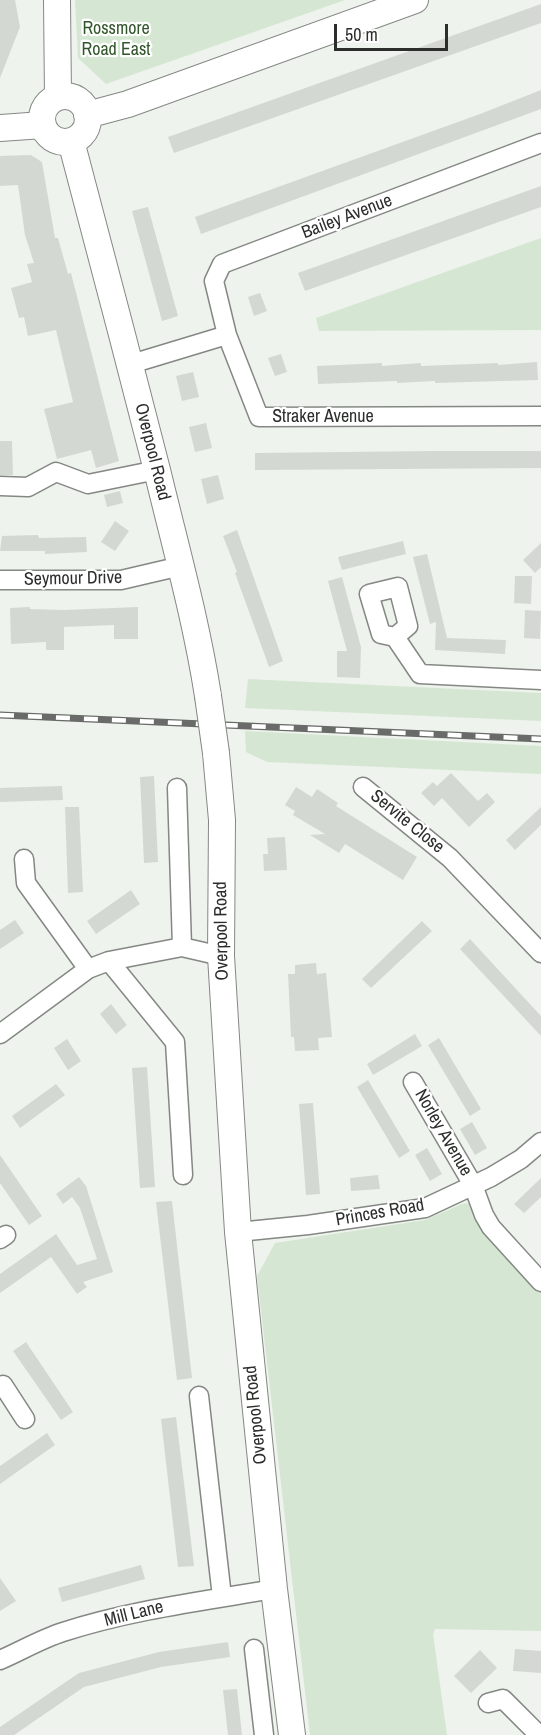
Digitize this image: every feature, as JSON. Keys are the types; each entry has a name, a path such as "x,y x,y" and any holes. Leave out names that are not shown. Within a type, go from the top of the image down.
{"main road":[{"path":"57,0 58,97"},
{"path":"87,115 139,100 415,0"},
{"path":"65,96 78,100 86,109 87,122 82,134 71,141 64,142 51,137 43,125 43,111 52,100 58,97 65,96"},
{"path":"0,128 43,125"},
{"name":"Overpool Road","path":"71,141 181,566 203,661 216,753 222,820 221,956 238,1232 274,1589 292,1735"}],"street":[{"name":"Bailey Avenue","path":"227,335 214,281 222,264 541,143"},
{"path":"130,364 227,335"},
{"name":"Straker Avenue","path":"227,335 259,417 541,416"},
{"path":"0,486 28,486 56,472 88,484 157,470"},
{"name":"Seymour Drive","path":"0,580 121,580 181,566"},
{"path":"395,637 420,674 541,680"},
{"name":"Servite Close","path":"363,787 450,858 541,953"},
{"path":"177,788 182,947"},
{"path":"24,859 26,884 88,969"},
{"path":"0,1034 88,969 109,961 182,947 221,956"},
{"path":"109,961 175,1042 183,1175"},
{"name":"Norley Avenue","path":"413,1082 473,1185 491,1227 541,1282"},
{"name":"Princes Road","path":"238,1232 308,1225 425,1208 491,1177 521,1159 541,1142"},
{"path":"3,1385 8,1409 25,1419"},
{"path":"199,1396 222,1597"},
{"name":"Mill Lane","path":"0,1659 62,1633 166,1606 274,1589"},
{"path":"254,1648 264,1735"},
{"path":"498,1696 539,1735"}],"green space":[{"name":"Rossmore Road East","path":"75,0 345,0 106,84 78,58"},
{"path":"541,238 541,330 319,331 316,318"},
{"path":"248,679 541,693 541,721 245,708"},
{"path":"245,731 541,746 541,774 267,762 246,752"},
{"path":"472,1203 541,1290 541,1631 435,1629 433,1634 447,1735 310,1735 257,1276 275,1243 425,1220 462,1204"}],"building":[{"path":"0,0 15,0 20,27 0,78"},
{"path":"541,4 541,23 174,153 168,137"},
{"path":"541,90 541,109 201,234 195,217"},
{"path":"31,155 42,162 55,238 58,238 68,274 71,273 119,461 96,468 91,450 57,459 44,409 73,402 56,330 28,336 24,317 19,318 11,288 32,282 27,264 34,263 25,235 18,185 0,186 0,156"},
{"path":"541,186 541,207 305,291 298,273"},
{"path":"148,207 178,316 162,321 132,211"},
{"path":"260,293 267,311 254,316 248,297"},
{"path":"281,354 287,372 275,376 268,358"},
{"path":"537,362 538,380 318,384 317,366 382,363 382,366 421,363 421,366 498,363 498,365"},
{"path":"193,372 199,397 182,401 176,376"},
{"path":"206,423 212,448 195,452 189,427"},
{"path":"0,441 12,441 13,475 0,475"},
{"path":"541,451 541,468 255,470 255,453"},
{"path":"218,475 224,499 207,504 201,479"},
{"path":"120,491 123,503 107,507 104,495"},
{"path":"115,521 129,531 115,551 101,542"},
{"path":"237,530 283,661 269,667 223,536"},
{"path":"38,535 39,538 86,537 87,552 45,554 45,551 0,551 2,536"},
{"path":"403,541 406,554 342,570 338,557"},
{"path":"541,543 541,567 535,573 523,560"},
{"path":"427,554 447,638 506,640 505,654 435,650 436,622 430,624 413,557"},
{"path":"515,576 532,576 531,604 514,603"},
{"path":"342,577 361,647 360,678 337,677 337,651 347,651 328,581"},
{"path":"30,607 30,609 64,610 138,607 138,639 114,639 114,625 64,627 64,650 46,650 46,642 11,644 10,608"},
{"path":"525,610 541,611 540,639 524,638"},
{"path":"451,773 478,801 487,793 495,802 469,827 442,798 434,806 421,793 433,782 437,786"},
{"path":"154,776 158,862 144,863 140,777"},
{"path":"62,786 63,800 0,802 0,788"},
{"path":"296,787 312,797 317,789 338,803 336,806 417,857 403,880 345,844 339,853 310,835 325,834 293,815 295,811 285,805"},
{"path":"65,807 79,807 83,892 68,893"},
{"path":"541,807 541,825 515,850 506,840"},
{"path":"285,837 287,870 264,871 263,854 268,854 267,838"},
{"path":"131,890 140,904 96,934 87,921"},
{"path":"15,920 24,933 0,949 0,930"},
{"path":"422,921 432,931 371,988 362,979"},
{"path":"470,939 541,1016 541,1036 460,949"},
{"path":"316,963 317,974 326,973 332,1037 318,1038 319,1050 295,1051 294,1037 291,1037 288,974 295,974 295,965"},
{"path":"111,1004 127,1025 116,1034 100,1014"},
{"path":"415,1034 422,1046 373,1075 367,1064"},
{"path":"439,1038 481,1109 470,1116 428,1045"},
{"path":"67,1039 81,1061 68,1070 54,1048"},
{"path":"147,1067 155,1187 140,1188 132,1068"},
{"path":"368,1080 410,1151 399,1158 357,1087"},
{"path":"56,1084 65,1095 20,1128 12,1116"},
{"path":"313,1103 320,1194 306,1195 299,1104"},
{"path":"472,1122 487,1148 475,1155 460,1129"},
{"path":"427,1148 442,1174 430,1181 415,1155"},
{"path":"0,1155 42,1216 29,1225 0,1183"},
{"path":"378,1175 380,1189 351,1191 350,1178"},
{"path":"79,1177 86,1186 113,1272 83,1282 87,1287 77,1294 51,1257 0,1293 0,1274 56,1234 77,1265 97,1259 80,1208 72,1197 63,1204 56,1194"},
{"path":"541,1178 541,1197 524,1213 514,1204"},
{"path":"172,1201 192,1378 177,1380 156,1202"},
{"path":"26,1342 73,1412 61,1420 13,1351"},
{"path":"176,1417 194,1566 178,1567 161,1419"},
{"path":"47,1433 55,1445 0,1484 0,1466"},
{"path":"141,1565 145,1579 62,1602 58,1588"},
{"path":"0,1578 16,1601 0,1611"},
{"path":"228,1642 230,1657 161,1667 84,1687 14,1735 0,1735 0,1727 79,1673 159,1652"},
{"path":"515,1649 541,1651 541,1673 513,1671"},
{"path":"480,1650 497,1668 471,1693 454,1676"},
{"path":"237,1689 242,1735 228,1735 223,1690"}],"railway":[{"path":"0,715 541,739"}]}
